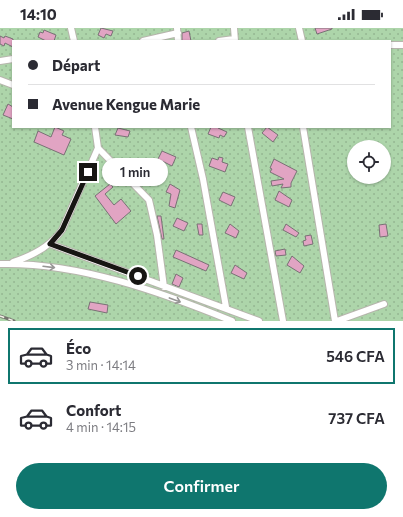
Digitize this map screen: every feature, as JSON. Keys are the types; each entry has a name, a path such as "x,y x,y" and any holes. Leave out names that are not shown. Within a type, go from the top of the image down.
{"street":[{"path":"71,28 74,40"},
{"path":"234,28 234,40"},
{"path":"299,28 302,40"},
{"path":"146,40 177,31"},
{"path":"391,46 403,45"},
{"path":"0,61 12,58"},
{"path":"0,80 12,85"},
{"path":"10,263 33,254 50,244 62,230 98,148 95,128"},
{"path":"191,128 203,178 226,308"},
{"path":"248,128 283,321"},
{"path":"303,128 336,321 384,304"},
{"path":"98,148 148,200 157,235 164,287"},
{"path":"50,244 258,321"},
{"path":"0,264 10,263 62,268 114,280 144,289 232,321"}],"green space":[{"path":"0,28 403,28 403,321 0,321"}],"building":[{"path":"101,28 113,31 111,36 106,34 104,38 98,35"},
{"path":"315,28 332,28 332,29 317,34"},
{"path":"44,30 56,35 54,40 44,40 38,37 40,32 43,33"},
{"path":"189,31 191,40 182,40 182,33"},
{"path":"0,36 13,39 12,46 5,43 4,46 0,44"},
{"path":"8,104 12,106 12,119 3,115"},
{"path":"55,128 57,128 64,131 62,135 71,139 64,155 34,142 38,131 51,137"},
{"path":"118,128 130,131 128,137 115,135"},
{"path":"211,128 218,128 227,132 224,137 220,135 219,138 208,134"},
{"path":"266,128 268,128 278,135 273,142 262,133"},
{"path":"162,151 176,157 172,166 158,159"},
{"path":"219,157 223,158 222,162 228,164 225,172 209,166 212,158 218,160"},
{"path":"274,159 297,171 291,183 291,187 281,188 283,184 272,186 271,181 284,179 270,172"},
{"path":"110,184 113,187 105,194 114,205 121,199 131,211 116,224 95,196"},
{"path":"170,184 180,190 175,208 169,206 171,194 166,192"},
{"path":"279,191 292,200 289,207 275,200"},
{"path":"223,192 235,197 231,206 219,200"},
{"path":"157,216 161,216 164,239 162,239"},
{"path":"177,218 188,223 184,231 173,226"},
{"path":"197,224 202,224 203,235 199,235"},
{"path":"230,224 239,231 236,238 225,233"},
{"path":"286,224 299,233 296,237 283,230"},
{"path":"386,224 388,236 380,237 379,225"},
{"path":"311,235 313,244 304,246 303,241 306,240 305,236"},
{"path":"285,249 286,255 276,256 275,251"},
{"path":"176,250 209,265 206,271 173,257"},
{"path":"292,256 304,266 300,273 287,265"},
{"path":"235,265 247,273 244,279 231,273"},
{"path":"176,274 183,278 179,287 172,284"},
{"path":"90,302 108,305 107,313 88,309"}],"railway":[{"path":"0,316 14,321"}],"route":[{"path":"88,172 62,230 50,244 138,276"}]}
